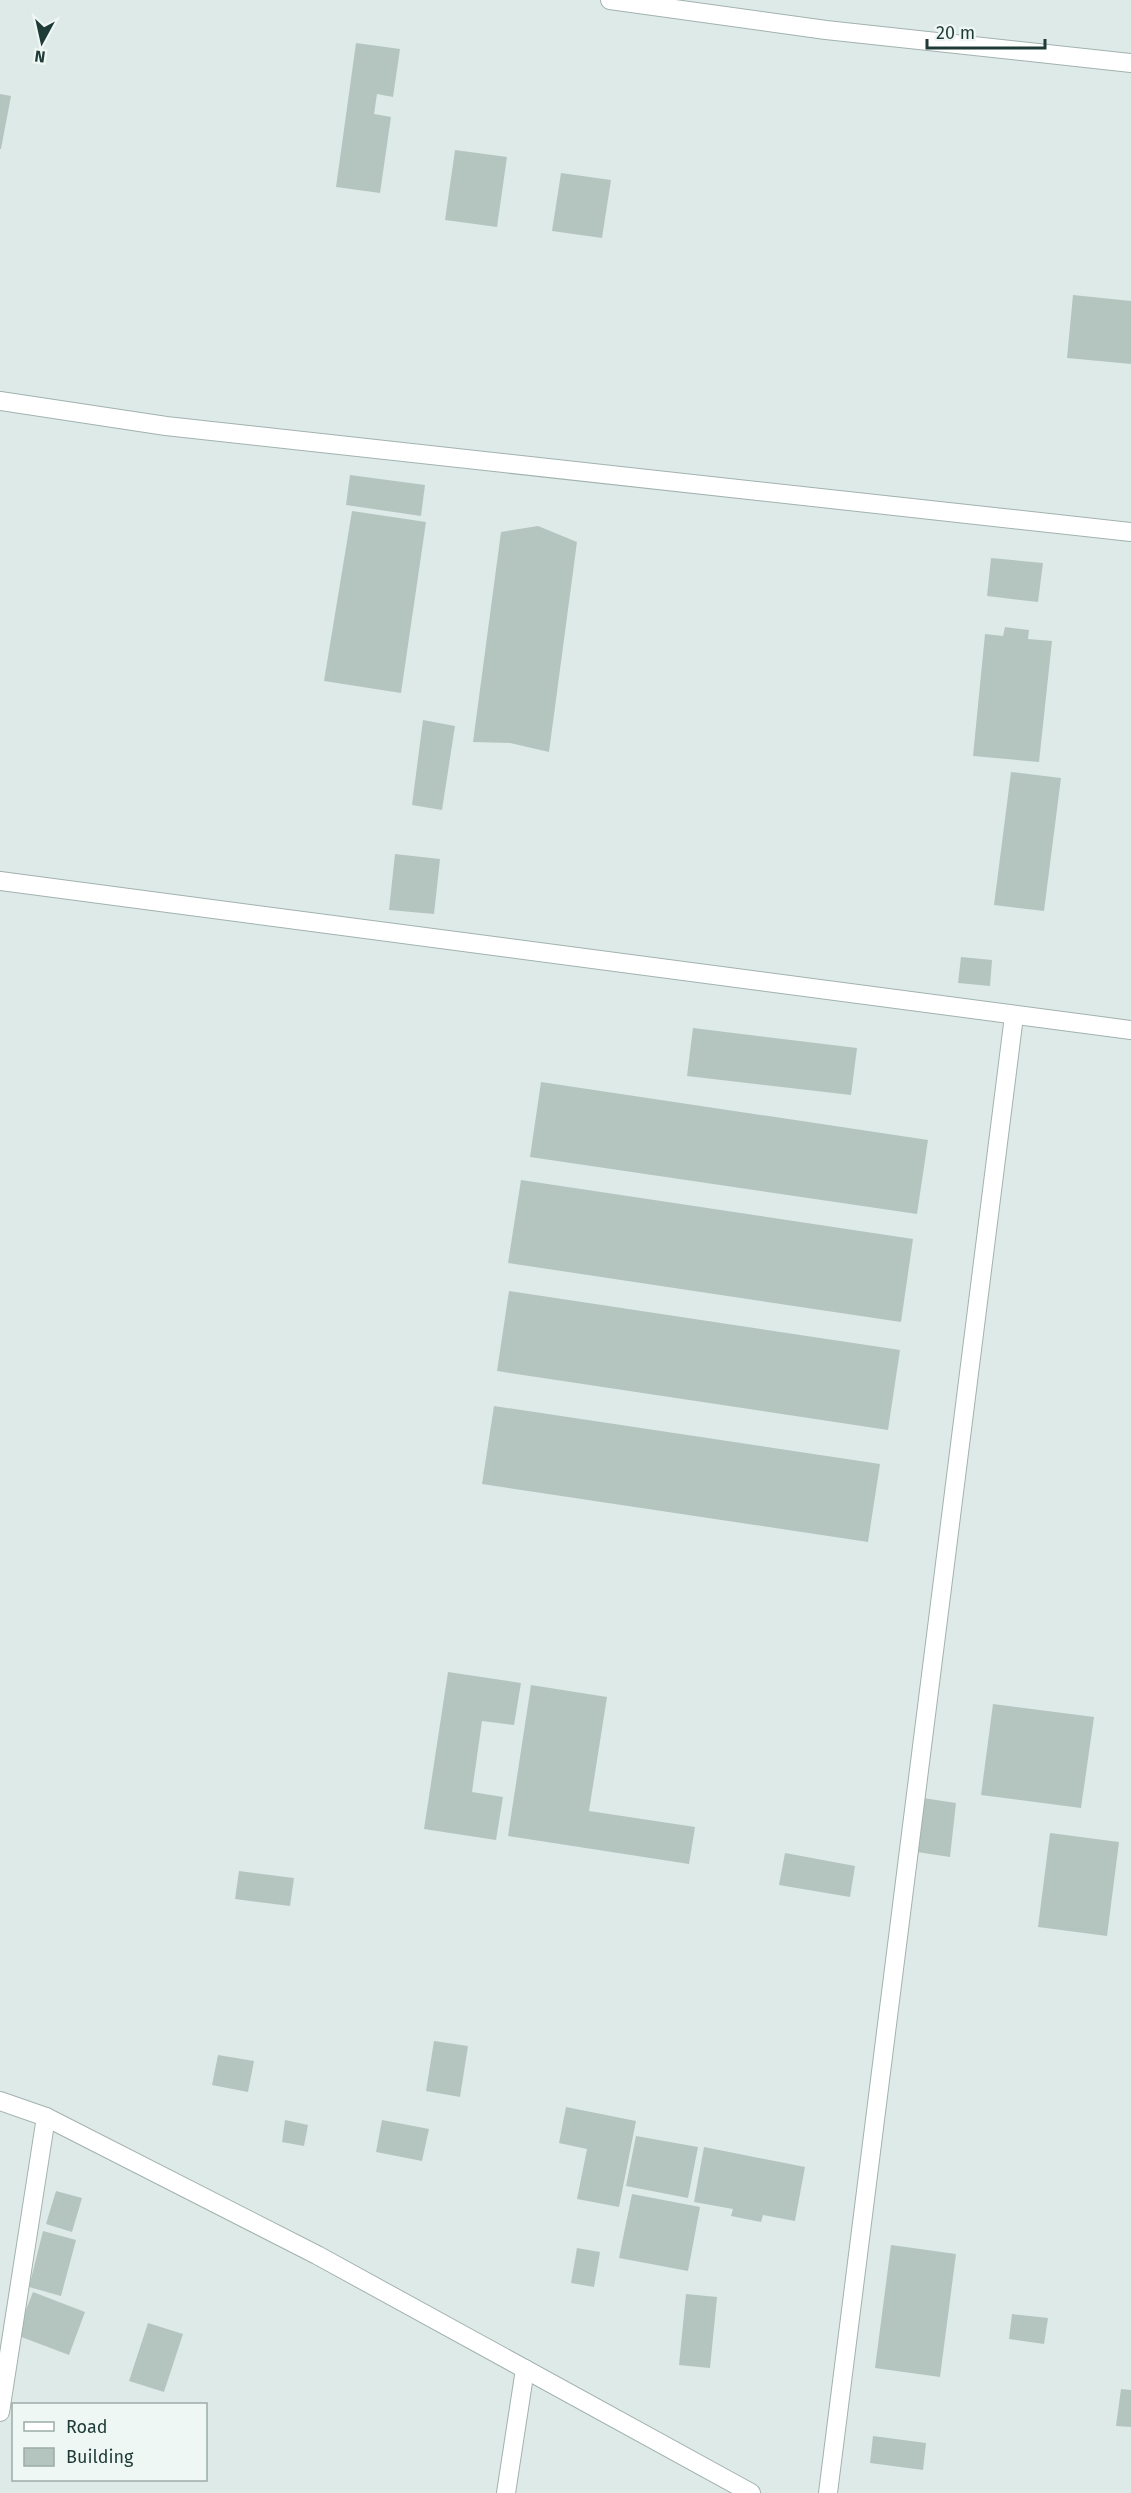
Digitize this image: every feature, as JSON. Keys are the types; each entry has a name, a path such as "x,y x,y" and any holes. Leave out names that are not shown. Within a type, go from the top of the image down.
{"street":[{"path":"610,0 826,30 1131,63"},
{"path":"0,401 166,426 1131,532"},
{"path":"0,881 1131,1030"},
{"path":"828,2493 1014,1016"},
{"path":"0,2101 46,2117 317,2255 751,2493"},
{"path":"0,2412 46,2117"},
{"path":"506,2493 525,2369"}],"building":[{"path":"356,43 400,49 393,97 377,94 374,114 391,117 380,193 336,187"},
{"path":"0,94 11,96 1,149 0,149"},
{"path":"455,150 507,157 497,227 445,220"},
{"path":"561,173 611,180 602,238 552,231"},
{"path":"1073,295 1131,301 1131,364 1067,358"},
{"path":"350,475 425,485 421,516 346,505"},
{"path":"352,511 426,522 401,693 324,681"},
{"path":"538,526 577,542 549,752 510,743 473,742 501,532"},
{"path":"991,558 1043,563 1038,602 987,596"},
{"path":"1005,627 1029,630 1028,639 1052,641 1039,762 973,756 985,634 1003,636"},
{"path":"423,720 455,726 442,810 412,805"},
{"path":"1011,772 1061,778 1044,911 994,905"},
{"path":"395,854 440,859 434,914 389,910"},
{"path":"961,957 992,960 990,986 958,983"},
{"path":"693,1028 857,1048 851,1095 687,1076"},
{"path":"541,1082 928,1140 917,1214 530,1157"},
{"path":"521,1180 913,1239 901,1322 508,1263"},
{"path":"509,1291 900,1350 888,1430 497,1371"},
{"path":"494,1406 880,1464 868,1542 482,1484"},
{"path":"448,1672 521,1683 514,1725 482,1721 472,1792 503,1797 496,1840 424,1829"},
{"path":"531,1685 607,1697 589,1811 695,1827 689,1864 508,1836"},
{"path":"993,1704 1094,1717 1081,1808 981,1795"},
{"path":"923,1798 956,1803 950,1857 917,1852"},
{"path":"1050,1833 1119,1842 1107,1936 1038,1927"},
{"path":"785,1853 855,1866 850,1897 779,1885"},
{"path":"239,1871 294,1878 290,1906 235,1899"},
{"path":"434,2041 468,2046 460,2097 426,2091"},
{"path":"218,2055 254,2061 248,2092 212,2085"},
{"path":"566,2107 636,2121 619,2207 577,2199 587,2149 559,2143"},
{"path":"285,2120 308,2125 304,2146 282,2142"},
{"path":"382,2120 429,2129 422,2161 376,2152"},
{"path":"636,2136 698,2147 688,2198 626,2186"},
{"path":"704,2147 805,2167 795,2221 763,2215 761,2222 731,2216 733,2209 694,2202"},
{"path":"56,2191 82,2198 72,2232 46,2224"},
{"path":"632,2194 700,2207 688,2271 619,2258"},
{"path":"43,2231 76,2240 61,2296 29,2287"},
{"path":"891,2245 956,2254 940,2377 875,2368"},
{"path":"577,2248 600,2252 594,2287 571,2283"},
{"path":"33,2292 85,2312 69,2355 16,2335"},
{"path":"686,2294 717,2297 710,2368 679,2365"},
{"path":"1012,2314 1048,2318 1044,2344 1009,2339"},
{"path":"148,2323 183,2334 164,2392 129,2381"},
{"path":"1121,2389 1131,2390 1131,2427 1116,2426"},
{"path":"873,2436 926,2443 923,2470 870,2463"}]}
